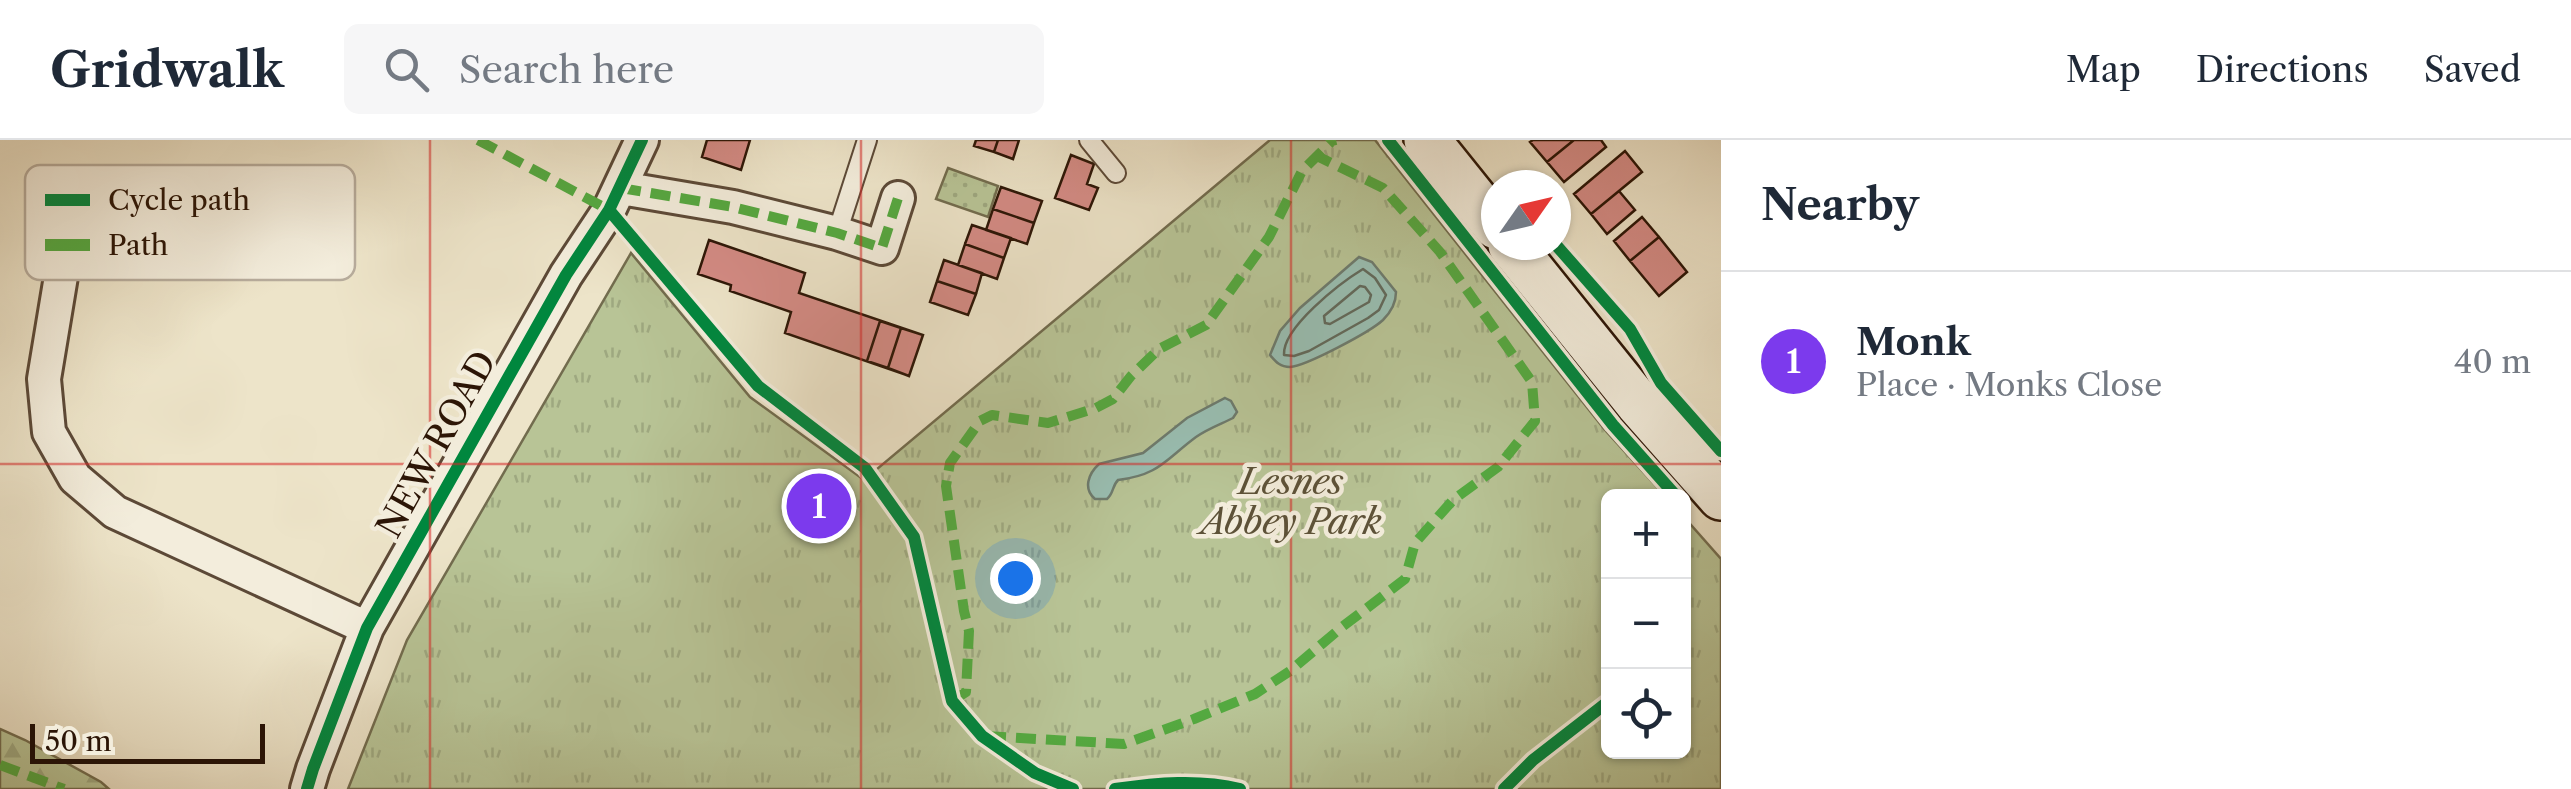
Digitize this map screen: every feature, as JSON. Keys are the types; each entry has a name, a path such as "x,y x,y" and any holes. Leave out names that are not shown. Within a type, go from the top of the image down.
{"main road":[{"path":"1427,140 1481,207"},
{"path":"1523,260 1638,403 1721,496"}],"street":[{"name":"NEW ROAD","path":"308,789 366,628 566,276 621,188 642,140"},
{"path":"621,188 733,207 882,248 898,198"},
{"path":"60,280 44,378 49,432 74,478 115,512 366,628"}],"lane":[{"path":"837,233 867,140"},
{"path":"1089,140 1116,173"}],"green space":[{"name":"Lesnes Abbey Park","path":"1270,140 1375,140 1605,430 1659,489 1601,489 1601,759 1691,759 1691,525 1721,559 1721,789 348,789 407,640 631,253 750,397 864,480"},
{"path":"948,168 998,186 988,217 936,199"},
{"path":"0,729 25,740 109,789 0,789"}],"water":[{"path":"1359,257 1372,262 1396,292 1388,314 1323,355 1290,367 1278,364 1270,355 1280,331 1300,308"},
{"path":"1225,398 1237,412 1233,418 1200,434 1153,470 1118,480 1107,499 1091,495 1088,482 1099,464 1143,453 1187,418"}],"building":[{"path":"707,140 750,140 741,170 702,157"},
{"path":"976,140 998,140 994,152 974,146"},
{"path":"998,140 1019,140 1013,159 994,152"},
{"path":"1574,140 1547,162 1530,142"},
{"path":"1574,140 1601,140 1606,147 1571,176 1571,170 1554,170 1547,162"},
{"path":"1625,151 1642,172 1591,214 1574,194"},
{"path":"1071,155 1094,164 1087,184 1098,188 1089,210 1055,198"},
{"path":"1001,187 1042,201 1034,223 993,209"},
{"path":"1619,191 1635,210 1607,234 1591,214"},
{"path":"993,209 1034,223 1027,244 986,230"},
{"path":"1642,217 1659,237 1630,261 1614,241"},
{"path":"972,225 1011,238 1004,258 965,244"},
{"path":"1659,237 1687,272 1659,296 1630,261"},
{"path":"709,240 805,273 799,293 923,335 909,376 785,333 791,312 730,291 731,285 698,274"},
{"path":"965,244 1004,258 997,279 958,265"},
{"path":"944,260 982,273 976,294 937,281"},
{"path":"937,281 976,294 968,315 930,302"},
{"path":"880,321 901,328 888,368 867,361"},
{"path":"901,328 923,335 909,376 888,368"}],"marked path":[{"path":"478,140 609,210"},
{"path":"952,701 966,692 969,631 946,486 950,463 980,421 992,415 1048,423 1096,408 1113,399 1159,349 1206,325 1269,237 1302,171 1336,140"},
{"path":"986,736 1124,744 1255,694 1290,671 1405,579 1415,543 1453,500 1498,467 1535,421 1532,382 1440,252 1383,188 1317,156"},
{"path":"621,188 733,207 882,248 898,198"},
{"path":"0,765 64,789"}],"cycle path":[{"path":"307,789 367,628 566,275 609,210 642,140"},
{"path":"1388,140 1613,425 1670,489"},
{"path":"609,210 758,386 865,468 914,537 952,701 982,736 1035,773 1073,789"},
{"path":"1569,260 1630,329 1661,383 1721,451"},
{"path":"1504,789 1533,760 1601,707"},
{"path":"1115,789 1178,783 1240,789"}],"place":[{"name":"Monk","path":"819,506"}]}
